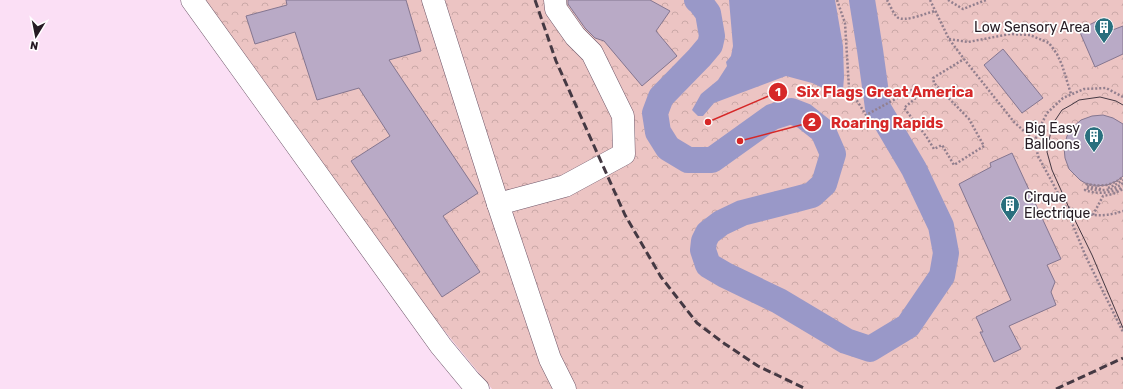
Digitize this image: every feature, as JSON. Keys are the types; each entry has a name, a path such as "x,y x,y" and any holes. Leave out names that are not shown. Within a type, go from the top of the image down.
{"lane":[{"path":"192,0 441,346 478,389"},
{"path":"433,0 498,204 550,359 565,389"},
{"path":"498,204 565,186 624,154 622,116 592,53 574,36 556,9 555,0"}],"path":[{"path":"837,0 845,23 849,88 866,115 912,90 917,97 904,108 926,136 934,149 942,145 954,165 984,146 969,119 934,83 933,78 964,59"},
{"path":"887,0 896,16 900,19 913,18 935,11"},
{"path":"930,0 949,39 1014,122 1036,142"},
{"path":"948,0 963,8 986,0"},
{"path":"949,39 968,42 1010,34 1030,35 1049,43 1057,54 1062,65 1071,94"},
{"path":"1123,96 1106,88 1084,89 1063,98 1047,113 1037,133 1036,142 1038,156 1064,206 1086,257 1123,332"},
{"path":"1123,179 1108,188 1099,189 1086,186 1088,184 1100,187 1123,179"},
{"path":"1123,183 1119,187 1105,190 1098,191 1086,188 1085,190 1096,193 1104,193 1123,188"},
{"path":"1094,215 1103,196 1113,194 1123,188"},
{"path":"1064,206 1083,214 1103,216 1123,211"}],"green space":[{"path":"204,0 1123,0 1123,389 492,389 412,291"}],"water":[{"path":"729,0 835,0 843,46 843,90 836,94 812,83 786,76 714,103 703,116 698,116 692,110 701,94 718,80 727,66 726,62 731,56 733,46"}],"building":[{"path":"286,0 406,0 421,51 389,60 478,193 443,216 480,272 442,297 351,161 390,136 359,88 317,100 295,32 255,44 246,16 287,5"},
{"path":"568,0 650,0 670,11 656,31 677,56 642,86 604,41 595,38 585,28 568,4"},
{"name":"Low Sensory Area","path":"1097,21 1102,34 1123,26 1123,54 1095,67 1079,30"},
{"path":"1003,49 1043,98 1022,113 984,65"},
{"name":"Big Easy Balloons","path":"1103,115 1113,118 1123,124 1123,176 1117,181 1107,185 1096,186 1080,180 1069,169 1065,158 1064,147 1067,136 1073,127 1081,120 1092,116"},
{"name":"Cirque Electrique","path":"1012,153 1061,259 1047,265 1055,282 1051,292 1056,305 1009,326 1021,349 994,362 980,332 983,332 976,317 1011,300 959,184 991,167 990,163"}],"waterway":[{"path":"697,0 708,13 712,36 710,45 661,97 655,113 658,132 668,148 688,160 712,160 772,117 791,111 804,116 823,131 833,154 824,184 812,195 742,213 721,223 708,233 704,241 703,250 708,265 725,275 779,301 846,341 870,349 908,326 942,276 946,253 941,226 914,169 878,108 862,0"}],"tram line":[{"path":"1123,105 1116,101 1100,97 1079,100 1062,110 1052,125 1047,152 1052,170 1092,255 1123,328"}],"railway":[{"path":"535,0 556,61 625,215 661,277 697,323 758,366 806,389"},
{"path":"1056,389 1123,358"}],"place":[{"name":"Low Sensory Area","path":"1104,44"},
{"name":"Six Flags Great America","path":"708,122"},
{"name":"Roaring Rapids","path":"740,141"},
{"name":"Big Easy Balloons","path":"1094,153"},
{"name":"Cirque Electrique","path":"1010,222"}]}
